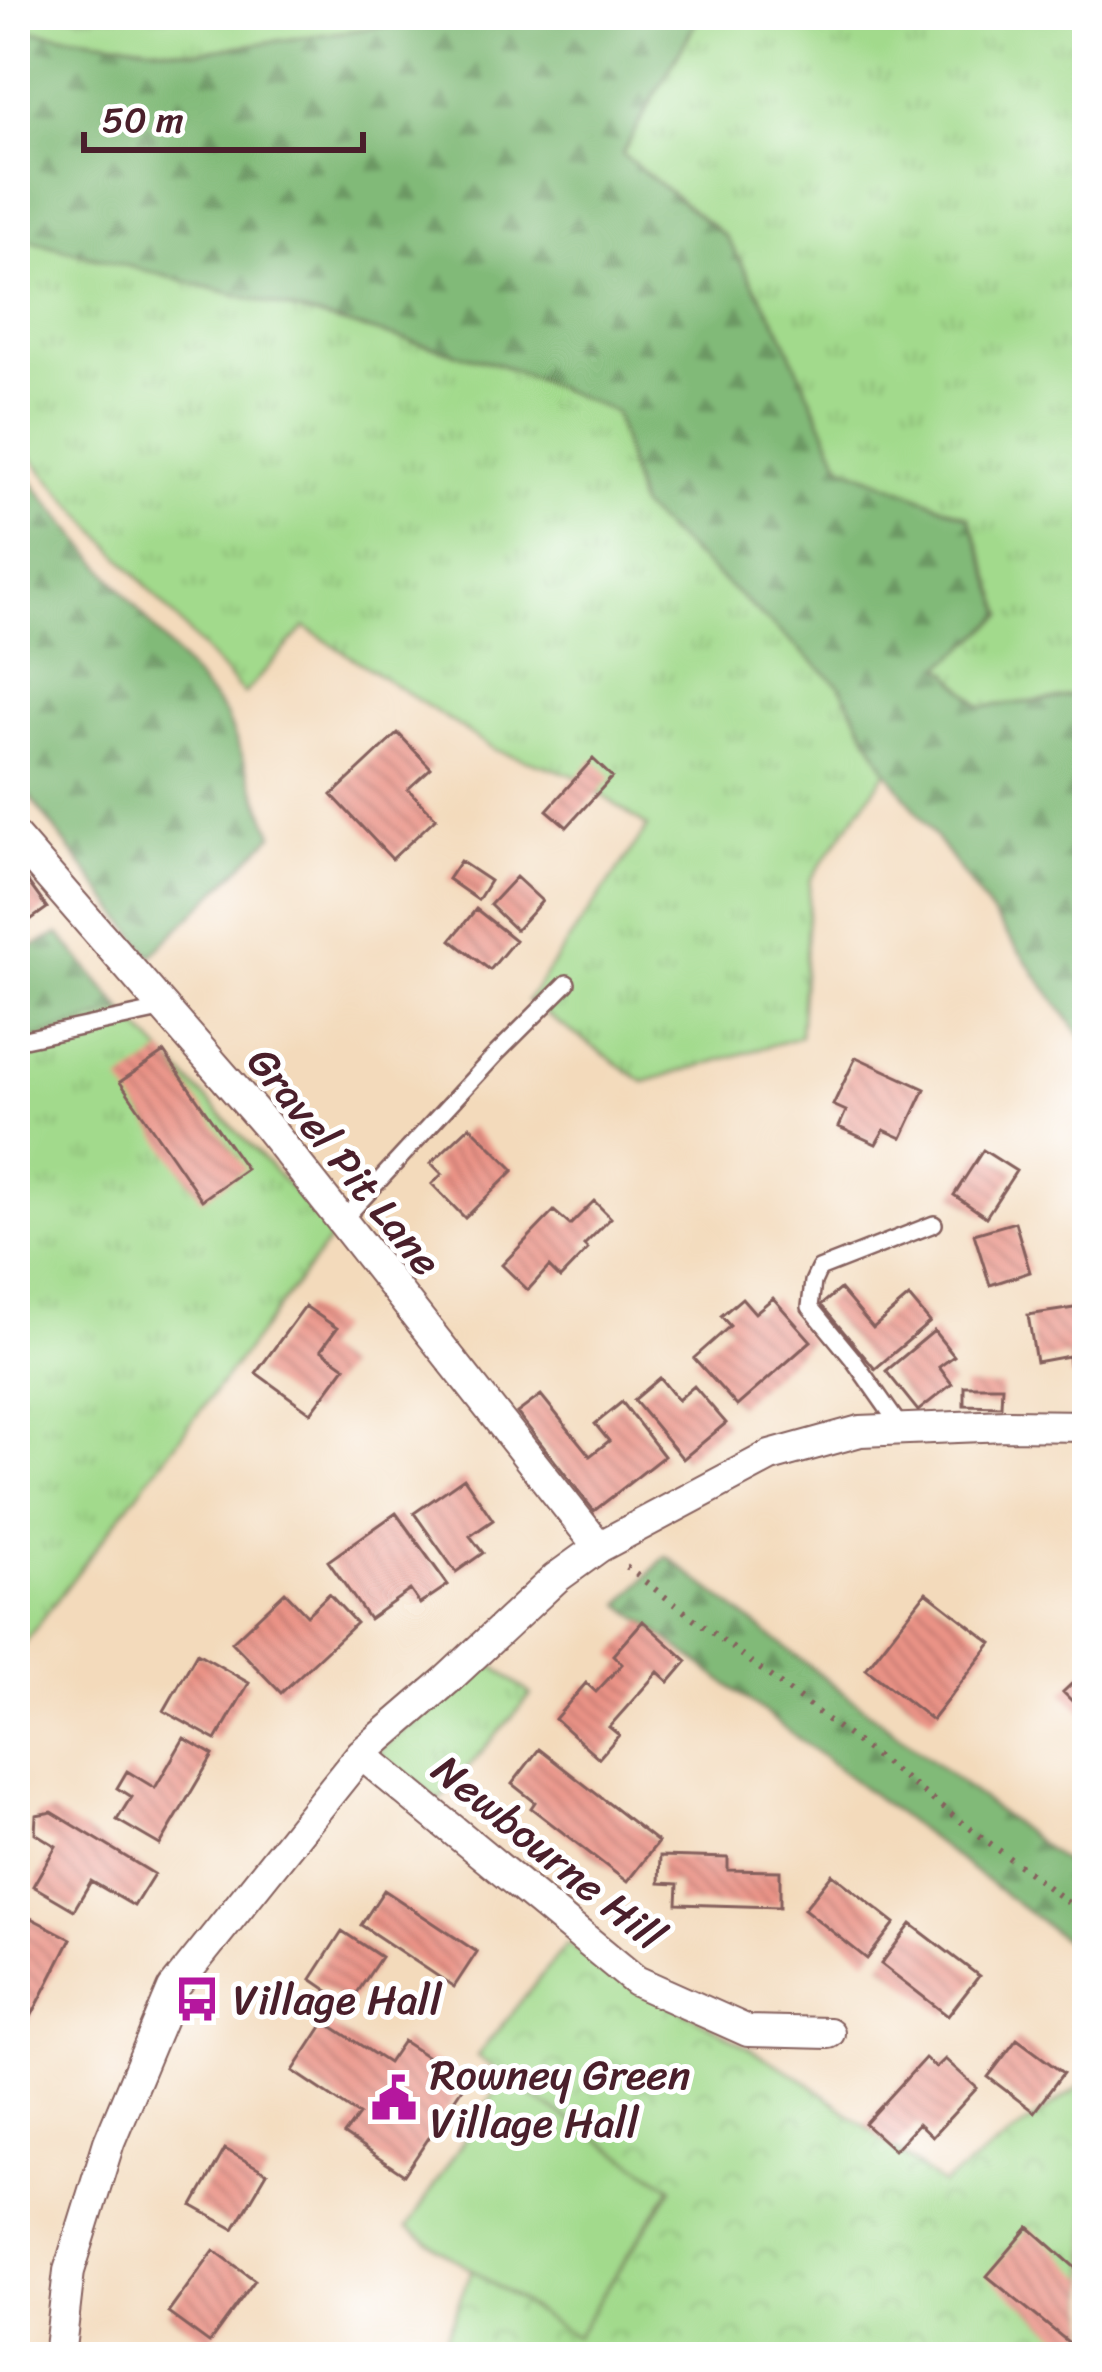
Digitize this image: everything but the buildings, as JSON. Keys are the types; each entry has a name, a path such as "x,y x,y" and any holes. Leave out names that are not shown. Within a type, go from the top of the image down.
{"street":[{"name":"Gravel Pit Lane","path":"15,837 267,1126 599,1547"},
{"path":"59,2357 69,2271 109,2142 173,1989 361,1754 556,1578 599,1547 770,1456 860,1431 1087,1426"},
{"name":"Newbourne Hill","path":"361,1754 636,1982 748,2031 829,2032"}],"lane":[{"path":"341,1222 567,983"},
{"path":"15,1041 165,1009"},
{"path":"902,1430 810,1307 809,1297 819,1269 934,1224"}],"path":[{"path":"599,1547 1087,1917"}],"green space":[{"path":"15,15 463,15 197,52 15,29"},
{"path":"463,15 700,15 622,154 726,237 780,329 841,465 969,517 1004,615 942,666 981,707 1087,692 1087,1044 887,771 840,686 639,506 615,412 501,365 15,236 15,29 197,52"},
{"path":"700,15 1087,15 1087,692 981,707 941,665 1004,615 969,517 841,465 780,329 621,154"},
{"path":"15,236 501,365 615,412 639,506 840,686 887,771 810,880 800,1037 644,1082 527,1001 648,827 573,775 495,750 305,627 244,694 15,440"},
{"path":"15,462 226,715 273,835 151,956 15,777"},
{"path":"59,934 123,1011 15,1044 15,955"},
{"path":"123,1011 334,1234 15,1655 15,1044"},
{"path":"666,1556 1087,1880 1087,1957 621,1604"},
{"path":"485,1659 531,1695 439,1801 377,1753"},
{"path":"567,1944 806,2081 942,2185 1087,2081 1087,2357 438,2357 471,2270 575,2336 673,2188 477,2056"},
{"path":"504,2078 672,2187 575,2337 407,2228"}],"place":[{"name":"Village Hall","path":"197,1999"},
{"name":"Rowney Green Village Hall","path":"394,2098"}]}
